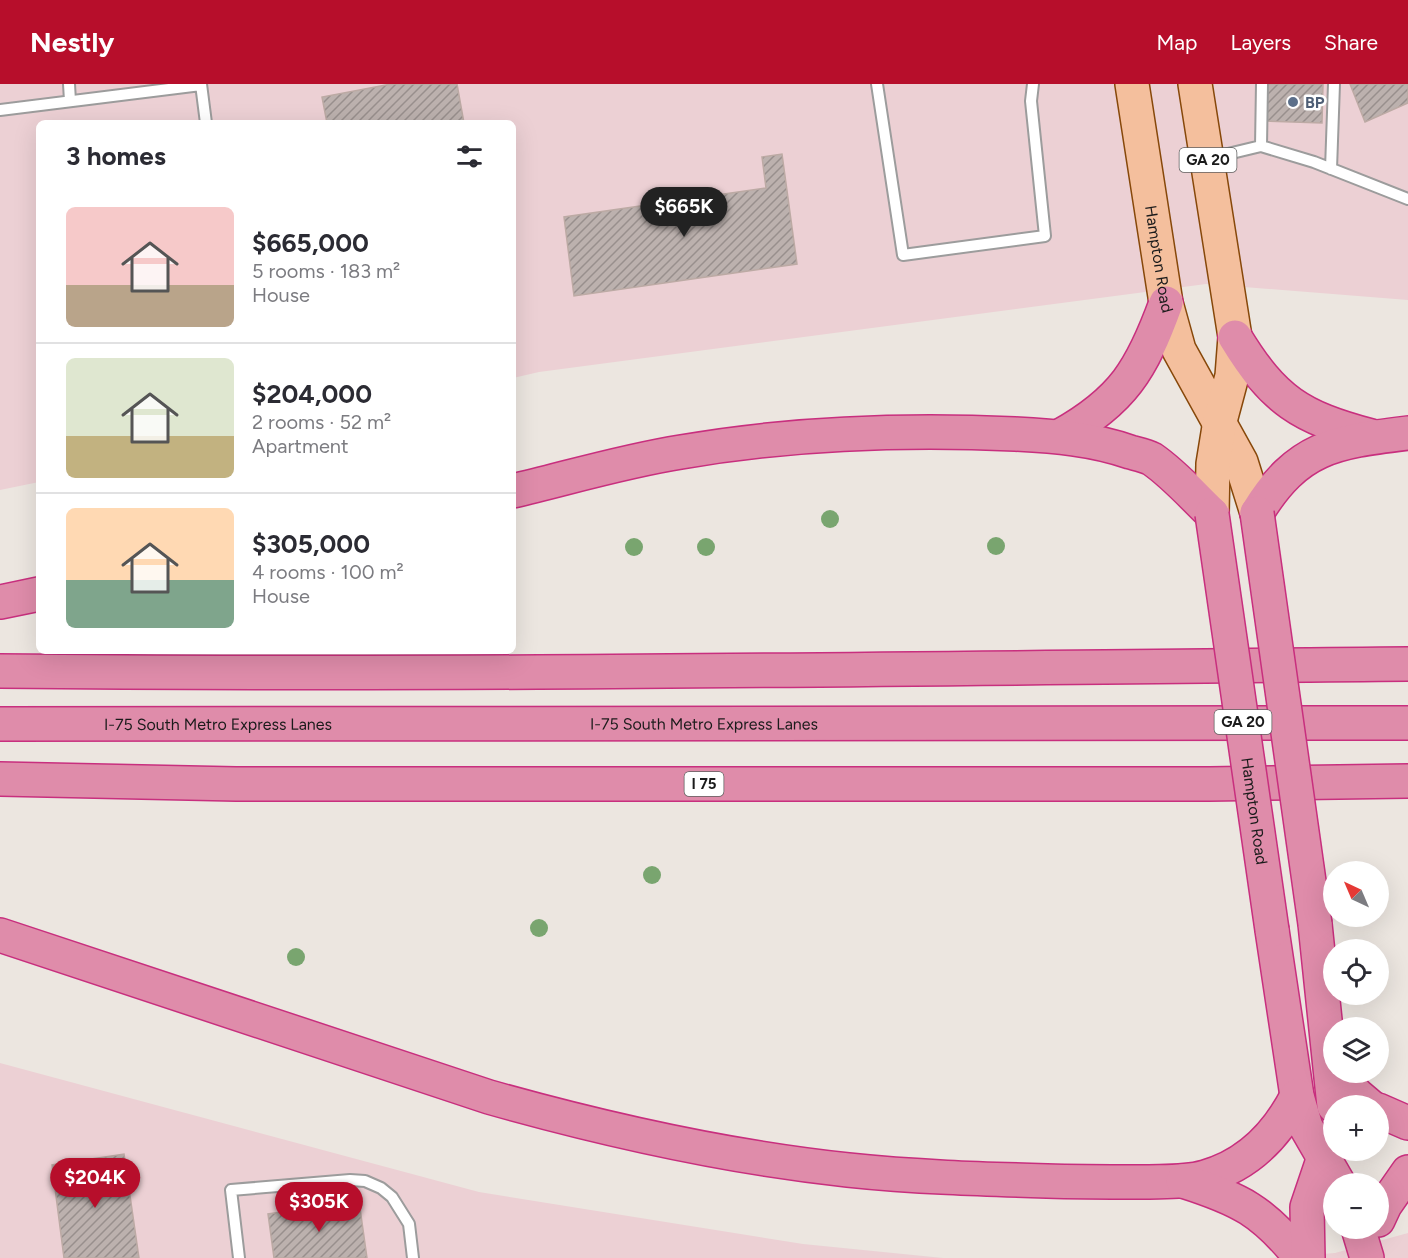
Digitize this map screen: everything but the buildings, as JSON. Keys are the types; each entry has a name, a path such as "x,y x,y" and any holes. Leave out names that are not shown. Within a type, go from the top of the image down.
{"highway":[{"path":"1060,436 1099,412 1130,379 1152,342 1166,303"},
{"path":"1235,338 1267,384 1287,401 1307,415 1376,437"},
{"path":"516,490 679,452 790,438 888,432 963,432 1060,436 1114,447 1151,459 1212,514"},
{"path":"1257,513 1268,494 1300,463 1336,444 1356,439 1408,433"},
{"name":"Hampton Road","path":"1257,513 1327,1017"},
{"name":"Hampton Road","path":"1212,514 1297,1096 1306,1127 1331,1171"},
{"path":"0,602 36,595"},
{"path":"0,671 234,674 513,673 1408,664"},
{"name":"I-75 South Metro Express Lanes","path":"0,724 1408,723"},
{"name":"I 75","path":"0,778 237,784 1210,784 1408,781"},
{"path":"0,934 489,1097 662,1140 869,1172 969,1179 1072,1182 1183,1181 1204,1178 1244,1160 1275,1132 1297,1096"},
{"path":"1347,1083 1357,1095"},
{"path":"1389,1115 1408,1123"},
{"path":"1308,1258 1307,1207 1331,1171"},
{"path":"1389,1198 1408,1172"},
{"path":"1183,1181 1220,1193 1253,1210 1285,1239 1301,1258"}],"main road":[{"name":"Hampton Road","path":"1132,84 1166,303 1179,350 1241,462 1257,513"},
{"name":"Hampton Road","path":"1195,84 1235,338 1232,376 1212,464 1212,514"}],"lane":[{"path":"69,84 70,101"},
{"path":"877,84 903,255 1045,236 1031,101 1033,84"},
{"path":"1261,146 1262,84"},
{"path":"1331,169 1334,84"},
{"path":"0,110 201,85 206,120"},
{"path":"1208,159 1261,146 1331,169 1408,199"},
{"path":"239,1258 231,1190 350,1180 365,1181 381,1188 392,1197 409,1224 413,1258"}],"shaded area":[{"path":"0,84 1408,84 1408,300 1206,284 539,372 516,377 516,120 36,120 36,483 0,490"},
{"path":"0,1063 479,1192 803,1244 943,1258 0,1258"},
{"path":"1408,1233 1408,1258 1270,1258 1335,1253"}],"place":[{"name":"BP","path":"1293,102"}]}
